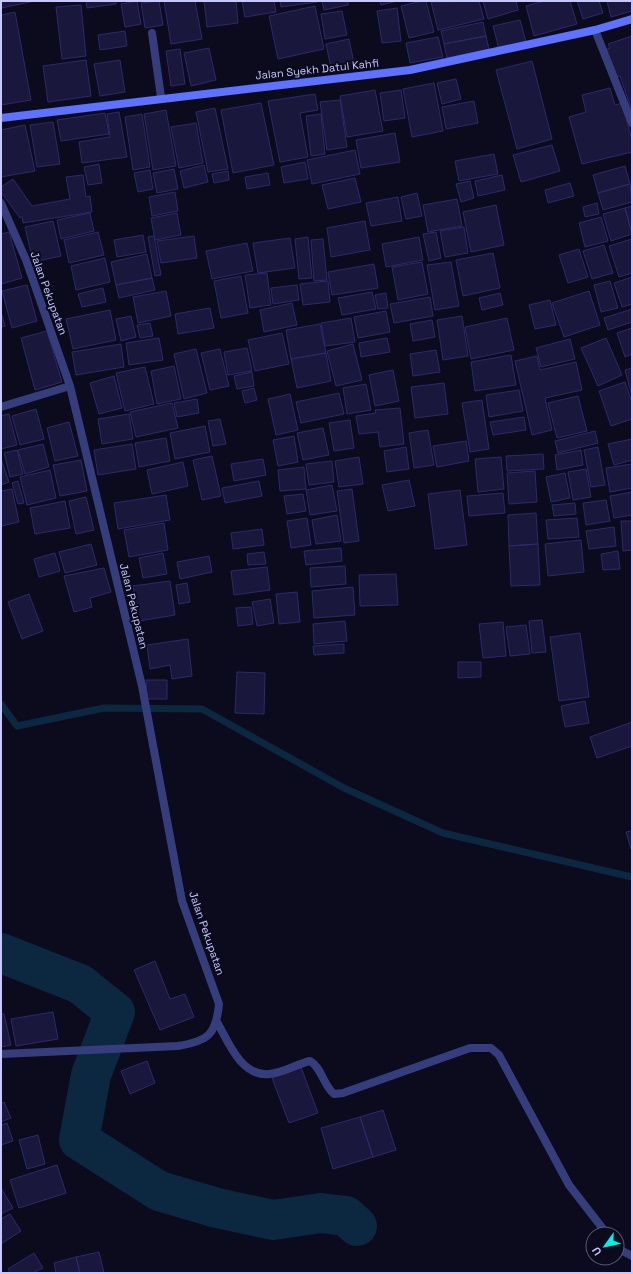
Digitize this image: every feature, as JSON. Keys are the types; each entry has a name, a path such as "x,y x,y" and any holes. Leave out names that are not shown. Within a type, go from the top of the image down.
{"street":[{"name":"Jalan Syekh Datul Kahfi","path":"1,118 161,98 410,70 595,30 632,19"},
{"path":"595,30 632,123"},
{"path":"152,33 161,98"},
{"name":"Jalan Pekupatan","path":"1,203 26,260 70,386 142,686 182,901 219,1004 217,1022"},
{"path":"1,407 70,386"},
{"path":"1,1054 62,1053 178,1046 195,1043 212,1032 217,1022"},
{"path":"217,1022 239,1059 249,1069 268,1075 310,1061 315,1064 329,1090 334,1094 343,1093 470,1048 491,1048 499,1055 569,1185 601,1226"}],"building":[{"path":"1,1 35,1 1,8"},
{"path":"86,1 116,1 116,4 87,8"},
{"path":"137,1 141,24 125,27 121,4"},
{"path":"159,1 163,25 145,28 141,3"},
{"path":"164,1 195,1 202,39 171,44"},
{"path":"204,1 236,1 238,23 207,27"},
{"path":"242,1 274,1 276,12 245,17"},
{"path":"280,1 317,1 317,2 281,7"},
{"path":"322,1 348,1 348,5 324,10"},
{"path":"380,1 397,1 381,5"},
{"path":"426,1 434,32 409,38 401,6"},
{"path":"479,1 484,19 438,30 431,2"},
{"path":"483,1 516,1 518,10 488,19"},
{"path":"544,1 570,1 577,24 534,36 526,6"},
{"path":"577,1 599,1 603,13 583,19"},
{"path":"607,1 632,1 632,11 611,17"},
{"path":"81,5 86,56 62,59 56,7"},
{"path":"315,6 324,49 278,59 269,16"},
{"path":"397,8 401,41 382,43 377,11"},
{"path":"342,11 347,35 325,39 321,14"},
{"path":"15,12 31,100 1,105 1,15"},
{"path":"520,20 526,42 499,49 493,26"},
{"path":"483,22 486,36 444,44 441,31"},
{"path":"125,31 127,46 100,50 98,35"},
{"path":"486,36 489,49 447,58 444,44"},
{"path":"632,36 632,111 620,76 615,77 605,50 610,48 608,44"},
{"path":"438,37 443,57 410,63 406,43"},
{"path":"349,39 354,63 331,68 326,44"},
{"path":"209,48 216,80 191,86 184,53"},
{"path":"180,49 185,84 171,86 166,51"},
{"path":"86,60 91,96 48,102 43,66"},
{"path":"120,60 125,92 100,96 94,64"},
{"path":"532,61 552,139 517,149 496,70"},
{"path":"456,79 461,99 442,104 437,83"},
{"path":"434,83 443,131 412,137 403,89"},
{"path":"610,88 615,105 622,103 632,140 632,152 582,164 569,117 586,112 582,95"},
{"path":"375,90 383,131 347,137 340,96"},
{"path":"401,90 405,118 384,121 380,93"},
{"path":"315,94 318,110 300,113 308,157 280,162 268,101"},
{"path":"340,100 347,147 327,150 320,102"},
{"path":"474,101 478,123 446,129 442,107"},
{"path":"261,103 274,165 233,173 221,110"},
{"path":"215,108 228,169 208,172 196,112"},
{"path":"166,110 176,166 153,170 144,114"},
{"path":"119,112 127,157 82,163 79,142 110,137 107,114"},
{"path":"105,113 109,134 61,141 57,120"},
{"path":"142,114 150,167 133,170 125,117"},
{"path":"321,114 325,154 311,156 306,116"},
{"path":"53,122 60,164 37,167 30,125"},
{"path":"196,123 203,163 179,168 171,127"},
{"path":"25,125 35,171 1,177 1,130"},
{"path":"395,133 400,162 361,168 356,140"},
{"path":"552,145 560,171 521,182 513,155"},
{"path":"355,150 360,174 312,184 307,160"},
{"path":"494,154 498,174 459,181 455,161"},
{"path":"305,162 308,179 284,183 281,167"},
{"path":"99,164 102,183 88,185 84,167"},
{"path":"204,165 208,182 184,188 180,171"},
{"path":"625,166 630,184 598,193 593,175"},
{"path":"174,169 178,189 157,193 153,173"},
{"path":"150,170 153,189 138,192 134,173"},
{"path":"228,171 229,180 214,183 212,174"},
{"path":"268,173 270,185 247,189 245,177"},
{"path":"83,175 86,197 90,196 92,212 23,223 22,216 20,218 1,192 1,187 13,179 32,206 70,199 66,177"},
{"path":"502,175 505,190 478,196 475,181"},
{"path":"355,178 361,202 328,209 322,185"},
{"path":"470,181 474,198 461,202 456,184"},
{"path":"570,183 574,196 548,203 545,190"},
{"path":"630,184 632,202 603,210 598,193"},
{"path":"175,192 178,211 152,216 149,197"},
{"path":"417,193 422,216 406,219 401,197"},
{"path":"398,197 402,221 371,226 366,203"},
{"path":"457,199 462,226 428,232 423,205"},
{"path":"597,203 599,214 585,217 583,207"},
{"path":"496,205 504,245 471,252 463,212"},
{"path":"632,206 632,233 625,208"},
{"path":"625,208 632,234 611,241 603,214"},
{"path":"90,213 94,231 61,239 57,220"},
{"path":"177,213 181,235 155,240 151,218"},
{"path":"601,217 608,241 585,247 579,223"},
{"path":"53,221 61,256 33,262 25,227"},
{"path":"365,221 370,250 331,257 327,228"},
{"path":"464,227 468,253 445,257 440,231"},
{"path":"9,232 22,278 1,284 1,234"},
{"path":"98,232 104,255 69,263 64,240"},
{"path":"436,232 441,258 429,261 423,234"},
{"path":"143,235 146,252 117,257 114,240"},
{"path":"154,236 161,275 155,276 148,237"},
{"path":"194,236 197,258 161,263 157,241"},
{"path":"308,237 312,278 299,279 295,239"},
{"path":"419,237 423,260 386,267 382,244"},
{"path":"290,238 295,268 258,273 253,243"},
{"path":"323,239 327,280 314,281 311,240"},
{"path":"632,239 632,273 619,277 609,246"},
{"path":"247,243 253,271 212,279 206,251"},
{"path":"604,245 613,273 592,279 583,251"},
{"path":"579,249 588,277 568,283 559,255"},
{"path":"493,253 500,288 463,296 456,260"},
{"path":"147,254 152,278 116,285 111,262"},
{"path":"105,258 110,282 76,290 71,266"},
{"path":"422,262 428,294 398,300 392,267"},
{"path":"451,262 459,306 435,310 427,265"},
{"path":"374,264 378,288 332,295 328,272"},
{"path":"267,273 271,305 250,308 245,275"},
{"path":"241,276 248,313 221,318 214,281"},
{"path":"632,277 632,304 622,307 614,283"},
{"path":"152,278 155,290 119,298 116,285"},
{"path":"328,281 330,302 303,305 300,284"},
{"path":"610,281 618,308 601,312 594,285"},
{"path":"27,285 37,321 12,328 2,291"},
{"path":"297,285 299,300 273,304 271,288"},
{"path":"103,288 106,302 82,307 78,294"},
{"path":"166,291 171,316 138,323 133,297"},
{"path":"589,291 600,325 564,337 552,303"},
{"path":"372,292 376,309 342,315 338,298"},
{"path":"386,293 388,308 378,309 375,295"},
{"path":"500,293 503,305 482,310 479,298"},
{"path":"430,297 433,316 394,323 390,304"},
{"path":"550,300 556,325 535,329 529,305"},
{"path":"292,303 297,325 264,332 260,310"},
{"path":"210,308 214,328 178,334 175,314"},
{"path":"632,309 632,322 608,330 604,318"},
{"path":"110,310 116,340 73,349 66,319"},
{"path":"386,311 390,332 358,338 354,317"},
{"path":"1,312 5,326 1,327"},
{"path":"131,316 136,337 121,341 116,319"},
{"path":"462,316 468,356 443,360 437,320"},
{"path":"351,318 355,342 325,346 321,323"},
{"path":"507,318 514,350 471,359 465,327"},
{"path":"432,320 435,337 413,341 410,324"},
{"path":"150,323 153,336 140,338 137,325"},
{"path":"320,324 326,353 291,359 286,330"},
{"path":"632,328 632,354 625,357 617,333"},
{"path":"47,331 62,382 35,390 21,338"},
{"path":"282,333 289,364 255,371 248,340"},
{"path":"159,338 163,360 129,365 126,343"},
{"path":"387,338 390,352 361,357 359,343"},
{"path":"606,338 622,375 598,386 581,348"},
{"path":"570,339 575,359 541,367 536,348"},
{"path":"121,344 124,367 76,375 72,352"},
{"path":"353,344 362,380 336,386 327,351"},
{"path":"247,348 252,371 228,375 224,352"},
{"path":"196,349 207,393 184,399 174,354"},
{"path":"220,349 229,386 210,390 201,353"},
{"path":"436,350 440,372 413,376 410,354"},
{"path":"326,353 331,381 297,388 291,359"},
{"path":"511,355 516,385 475,391 471,362"},
{"path":"537,356 540,370 576,362 582,390 545,398 552,430 532,435 515,361"},
{"path":"174,366 181,399 157,404 151,371"},
{"path":"145,367 154,404 125,411 116,373"},
{"path":"632,368 632,396 625,370"},
{"path":"393,370 399,401 375,406 369,375"},
{"path":"252,372 254,386 237,389 234,376"},
{"path":"114,376 122,408 99,414 90,383"},
{"path":"625,382 632,402 632,419 611,426 599,391"},
{"path":"444,383 448,414 415,418 411,387"},
{"path":"366,384 371,410 347,414 343,388"},
{"path":"254,388 257,400 245,403 242,391"},
{"path":"519,390 523,411 489,417 486,395"},
{"path":"339,393 344,414 301,423 296,402"},
{"path":"290,394 298,430 276,435 268,399"},
{"path":"578,396 587,431 557,438 548,403"},
{"path":"197,399 199,413 177,417 174,403"},
{"path":"482,400 489,449 470,452 462,403"},
{"path":"172,403 178,428 136,437 130,412"},
{"path":"400,408 404,444 380,447 378,432 359,434 356,416 376,413 375,410"},
{"path":"36,409 44,439 20,445 12,416"},
{"path":"9,414 17,445 1,449 1,416"},
{"path":"129,414 133,439 102,444 98,419"},
{"path":"524,417 526,430 493,435 490,422"},
{"path":"220,419 226,444 213,446 208,421"},
{"path":"350,420 354,448 334,451 329,423"},
{"path":"69,422 78,456 55,461 47,428"},
{"path":"205,426 210,452 175,459 170,433"},
{"path":"323,428 329,455 303,460 297,433"},
{"path":"428,430 434,465 414,468 409,433"},
{"path":"595,431 598,443 558,453 555,441"},
{"path":"294,436 298,462 278,466 273,440"},
{"path":"166,438 170,461 139,467 135,443"},
{"path":"632,439 632,460 614,465 608,444"},
{"path":"466,441 469,461 437,467 433,446"},
{"path":"43,444 49,467 25,474 18,450"},
{"path":"132,444 136,469 98,475 94,450"},
{"path":"406,447 409,469 387,472 384,451"},
{"path":"598,447 605,485 591,487 584,450"},
{"path":"17,450 23,474 10,477 4,453"},
{"path":"581,450 583,465 557,470 555,455"},
{"path":"543,454 544,469 507,471 506,456"},
{"path":"212,456 221,496 202,500 193,460"},
{"path":"359,457 363,484 339,487 335,461"},
{"path":"501,457 504,489 478,492 475,459"},
{"path":"1,459 9,482 1,485"},
{"path":"263,459 266,475 234,481 231,464"},
{"path":"81,460 87,491 60,496 53,465"},
{"path":"332,461 334,482 309,485 306,464"},
{"path":"183,462 188,486 152,494 147,470"},
{"path":"632,464 632,488 610,492 606,468"},
{"path":"304,467 306,489 280,491 278,470"},
{"path":"586,469 591,497 573,500 568,472"},
{"path":"50,470 56,498 27,505 20,477"},
{"path":"535,471 537,502 509,504 507,473"},
{"path":"565,473 570,498 551,502 546,477"},
{"path":"409,480 415,506 388,511 382,485"},
{"path":"18,481 24,503 18,504 12,483"},
{"path":"259,481 262,496 225,503 222,488"},
{"path":"332,485 337,511 310,515 306,490"},
{"path":"12,489 19,522 1,526 1,491"},
{"path":"352,489 359,541 344,543 337,491"},
{"path":"460,490 467,545 435,549 428,494"},
{"path":"632,492 632,515 614,518 610,496"},
{"path":"503,493 505,513 469,516 467,496"},
{"path":"303,494 306,511 287,514 284,496"},
{"path":"166,495 170,520 118,529 114,503"},
{"path":"86,497 94,530 76,534 69,501"},
{"path":"606,500 610,521 586,525 583,503"},
{"path":"65,501 70,528 35,534 30,508"},
{"path":"575,503 576,514 554,516 552,505"},
{"path":"536,513 538,544 509,546 508,515"},
{"path":"337,515 341,541 316,544 312,520"},
{"path":"307,518 311,545 291,548 287,521"},
{"path":"577,518 579,537 548,539 546,520"},
{"path":"621,521 632,521 632,550 623,551"},
{"path":"164,523 168,550 129,557 124,530"},
{"path":"614,527 616,546 589,549 586,531"},
{"path":"262,529 264,545 233,549 231,533"},
{"path":"581,540 584,572 548,576 545,544"},
{"path":"91,544 97,565 65,573 59,552"},
{"path":"538,544 540,585 511,586 509,546"},
{"path":"341,548 342,561 306,565 304,551"},
{"path":"618,551 620,569 603,570 601,554"},
{"path":"264,552 266,564 248,565 247,554"},
{"path":"55,553 60,571 39,577 34,559"},
{"path":"163,553 167,574 143,578 139,558"},
{"path":"209,556 212,572 180,579 177,562"},
{"path":"345,566 346,584 311,587 310,568"},
{"path":"267,567 270,590 234,595 231,571"},
{"path":"104,568 111,592 90,598 92,607 74,612 64,576"},
{"path":"396,574 398,605 360,606 359,575"},
{"path":"170,581 175,615 139,621 133,586"},
{"path":"187,583 190,602 179,604 176,585"},
{"path":"353,587 355,615 314,618 312,591"},
{"path":"297,592 300,622 279,624 276,594"},
{"path":"29,594 43,631 22,639 8,602"},
{"path":"270,599 274,623 257,626 252,602"},
{"path":"251,607 253,624 238,626 236,608"},
{"path":"542,620 546,652 532,653 529,621"},
{"path":"345,621 347,641 314,644 313,624"},
{"path":"503,622 506,656 483,658 479,624"},
{"path":"526,625 530,654 510,656 506,627"},
{"path":"580,633 589,697 559,701 550,637"},
{"path":"188,639 192,676 172,679 170,665 150,669 147,645"},
{"path":"344,644 344,653 314,655 313,646"},
{"path":"458,662 481,662 481,677 458,678"},
{"path":"237,672 265,673 264,714 235,713"},
{"path":"146,680 167,680 167,699 147,699"},
{"path":"585,701 589,723 565,727 561,706"},
{"path":"632,722 632,746 597,758 590,737"},
{"path":"632,831 632,849 631,849 626,832"},
{"path":"155,961 170,999 185,994 194,1017 160,1030 134,970"},
{"path":"53,1012 58,1039 16,1046 11,1019"},
{"path":"1,1014 4,1014 11,1045 1,1047"},
{"path":"147,1061 155,1083 130,1094 121,1071"},
{"path":"301,1067 318,1113 289,1123 272,1078"},
{"path":"4,1102 11,1118 1,1122 1,1103"},
{"path":"383,1110 396,1150 373,1157 360,1117"},
{"path":"360,1117 373,1157 333,1169 321,1128"},
{"path":"7,1123 13,1141 1,1145 1,1125"},
{"path":"38,1135 45,1164 27,1169 19,1140"},
{"path":"57,1165 66,1193 19,1208 10,1180"},
{"path":"1,1188 13,1208 1,1214"},
{"path":"10,1214 21,1231 1,1244 1,1219"},
{"path":"99,1252 104,1273 80,1273 76,1257"},
{"path":"34,1253 43,1268 33,1273 10,1273 8,1269"},
{"path":"76,1257 80,1273 56,1273 54,1263"}],"waterway":[{"path":"1,704 17,726 104,708 202,709 344,788 443,833 632,877"},
{"path":"1,953 80,984 115,1012 91,1075 79,1140 159,1191 217,1208 273,1220 321,1213 346,1216 357,1226"}]}
